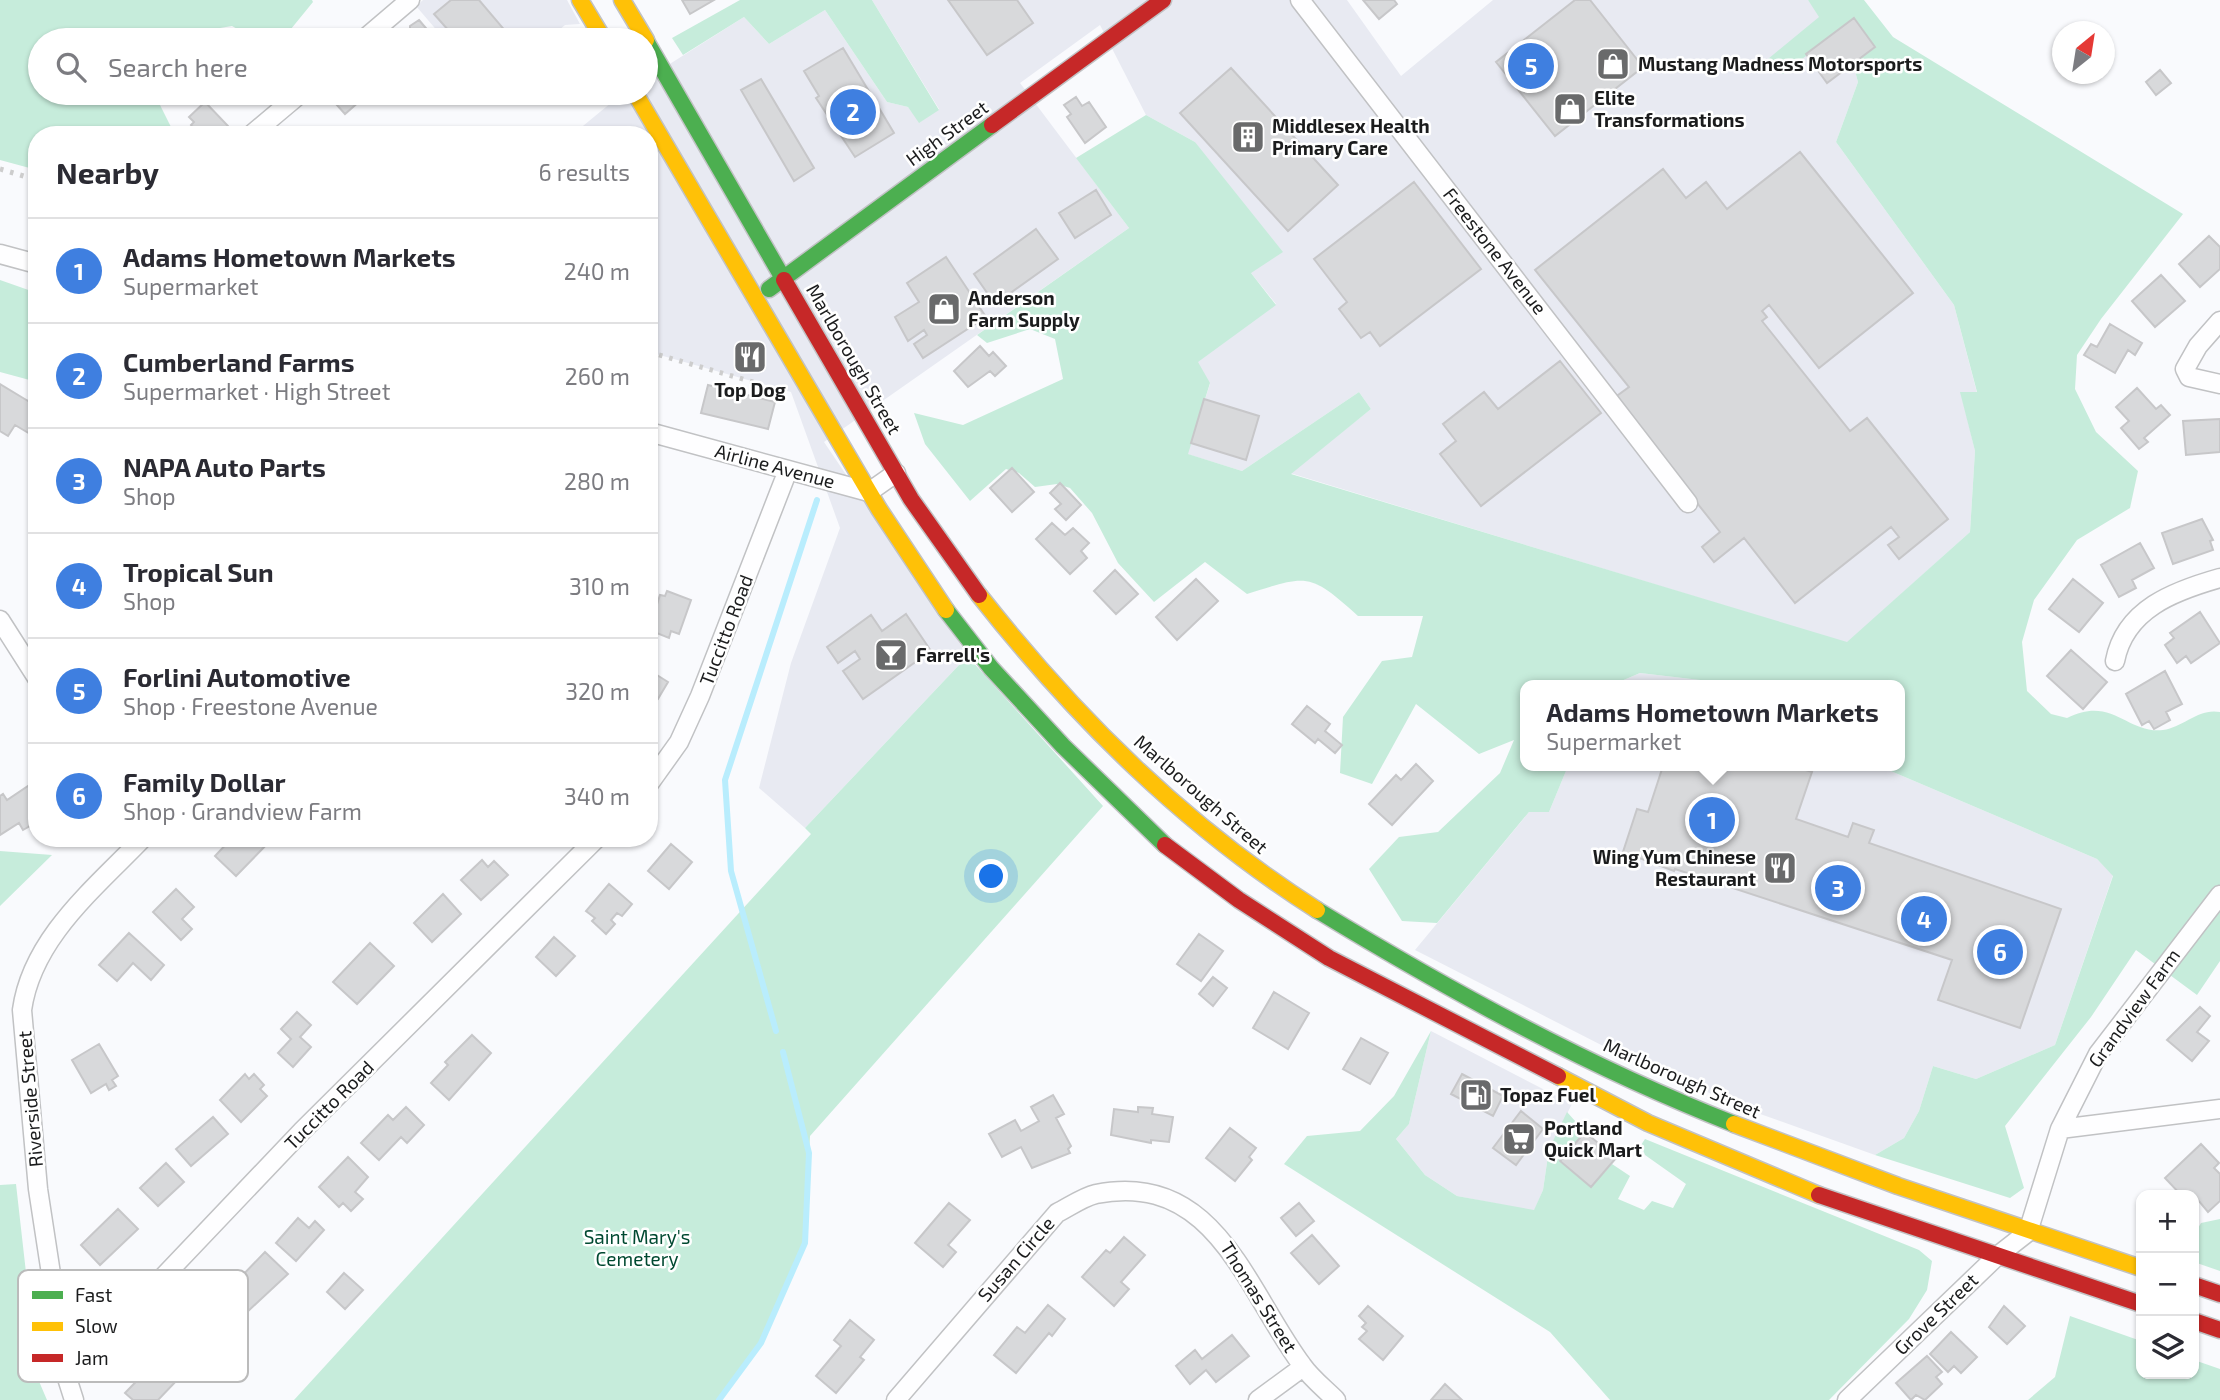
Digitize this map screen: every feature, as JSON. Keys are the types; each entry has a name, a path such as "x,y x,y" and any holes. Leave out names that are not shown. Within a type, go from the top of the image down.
{"main road":[{"path":"580,0 597,28"},
{"name":"Marlborough Street","path":"622,0 639,28"},
{"name":"High Street","path":"755,298 1163,0"},
{"name":"Marlborough Street","path":"658,61 896,473 958,569 1016,644 1101,735 1187,816 1259,872 1326,916 1403,961 1631,1081 1800,1152 2028,1232 2136,1266"},
{"path":"642,105 654,126"},
{"path":"658,132 869,492 930,590 991,667 1101,785 1162,842 1239,900 1329,958 1616,1107 1786,1183 1996,1257 2136,1302"},
{"path":"1616,1107 1631,1081"},
{"path":"2199,1287 2220,1294"},
{"path":"2199,1323 2220,1330"}],"street":[{"path":"377,28 411,0"},
{"name":"Freestone Avenue","path":"1300,0 1688,503"},
{"path":"262,126 286,105"},
{"path":"0,254 28,262"},
{"path":"2220,321 2198,346 2185,369 2189,377 2220,384"},
{"name":"Airline Avenue","path":"658,434 869,492"},
{"name":"Tuccitto Road","path":"658,770 679,741 700,696 788,470"},
{"path":"869,492 896,473"},
{"path":"2115,661 2119,642 2138,615 2173,594 2220,578"},
{"path":"0,620 28,664"},
{"name":"Riverside Street","path":"50,1270 38,1189 24,1053 24,999 31,972 45,946 135,847"},
{"name":"Tuccitto Road","path":"170,1270 302,1131 588,847"},
{"name":"Grandview Farm","path":"2028,1232 2060,1129 2098,1054 2220,895"},
{"path":"2060,1129 2220,1109"},
{"name":"Susan Circle","path":"896,1400 1057,1213 1093,1195 1132,1191 1174,1200"},
{"name":"Thomas Street","path":"1174,1200 1220,1235 1303,1367 1336,1400"},
{"name":"Grove Street","path":"1847,1400 1996,1257 2028,1232"},
{"path":"1258,1400 1303,1367"},
{"name":"Riverside Street","path":"68,1382 74,1400"}],"shaded area":[{"path":"423,0 567,0 580,24 565,25 561,28 435,28 416,6"},
{"path":"872,0 1347,0 1401,76 1493,0 1808,0 1820,16 1843,26 1858,82 1836,142 1954,305 1977,393 1961,393 1975,451 1970,532 1847,643 1290,473 1371,409 1359,392 1242,471 1187,454 1210,384 1197,362 1276,304 1251,273 1195,142 1146,115 1100,25 1020,83 1129,228 824,442 971,660 959,665 805,828 759,788 791,663 840,528 791,392 658,355 658,126 583,126 608,105 658,105 658,71 744,17 769,44 825,10 887,102 908,107 920,122 939,109"},
{"path":"1640,673 1700,680 1624,680"},
{"path":"1566,771 1891,771 2097,859 2113,875 2055,1045 1976,1079 1933,1066 1919,1111 1904,1138 1875,1155 1749,1110 1615,1052 1415,950 1529,812 1549,812"},
{"path":"1431,1031 1572,1104 1549,1149 1543,1190 1534,1211 1457,1196 1425,1175 1396,1139 1409,1124"}],"green space":[{"path":"0,0 312,0 292,28 28,28 28,105 160,105 170,126 28,126 28,168 0,160"},
{"path":"740,0 872,0 939,110 919,123 908,107 887,102 825,10 769,44 744,17 683,55 672,38"},
{"path":"1808,0 1864,0 1893,37 2183,214 2101,319 2077,355 2075,389 2096,432 2138,471 2130,508 2077,540 2034,600 2022,642 2027,691 2051,714 2067,718 2096,711 2108,713 2139,727 2163,730 2198,715 2220,712 2220,961 2197,995 2136,950 2091,1017 2005,1126 2024,1188 2010,1198 1875,1155 1904,1138 1919,1111 1933,1066 1976,1079 2055,1045 2113,876 2097,859 1891,771 1905,771 1905,680 1700,680 1640,673 1624,680 1520,680 1520,771 1566,771 1549,812 1529,812 1437,923 1402,921 1369,869 1399,837 1438,832 1500,773 1514,740 1479,754 1416,704 1372,784 1340,773 1343,717 1382,661 1412,657 1423,616 1358,616 1329,591 1307,581 1283,583 1247,594 1205,562 1154,602 1118,563 1092,513 1070,488 1057,484 1035,487 1019,473 1006,469 970,501 925,444 914,413 963,425 1063,379 1055,339 1030,329 987,343 977,335 1129,228 1076,158 1146,115 1195,142 1283,252 1251,273 1276,305 1198,362 1210,383 1188,454 1242,471 1359,392 1371,409 1291,474 1847,642 1970,532 1975,451 1960,392 1977,392 1954,305 1836,142 1858,82 1843,27 1783,74 1768,59 1819,17"},
{"path":"0,280 28,290 28,380 0,372"},
{"name":"Saint Mary's Cemetery","path":"971,660 1103,806 810,1136 805,1243 761,1343 719,1400 294,1400 811,834 805,828 959,665"},
{"path":"0,851 52,855 0,906"},
{"path":"1431,1031 1409,1124 1396,1139 1425,1175 1457,1196 1534,1210 1543,1190 1549,1149 1567,1112 1585,1132 1560,1161 1591,1187 1612,1164 1630,1176 1618,1199 1644,1210 1652,1201 1673,1208 1686,1184 1645,1155 1641,1145 1645,1139 1919,1250 1932,1261 1927,1290 1909,1319 1829,1400 1610,1400 1550,1332 1284,1164 1307,1136 1360,1131 1394,1096"},
{"path":"16,1184 26,1270 18,1270 18,1382 39,1382 47,1400 0,1400 0,1185"},
{"path":"2220,1219 2220,1271 2199,1264 2201,1223"},
{"path":"2070,1316 2136,1339 2136,1379 2199,1379 2199,1362 2220,1369 2220,1400 2028,1400 2055,1377"}],"building":[{"path":"451,0 479,0 503,28 446,28 434,14"},
{"path":"682,0 714,0 690,14"},
{"path":"948,0 1017,0 1033,23 987,55"},
{"path":"1363,0 1394,0 1397,4 1379,19"},
{"path":"1575,0 1590,0 1643,67 1555,136 1496,62"},
{"path":"1854,18 1875,47 1827,83 1806,54"},
{"path":"419,20 426,28 410,28"},
{"path":"843,48 894,133 855,157 816,98 819,96 804,71"},
{"name":"Middlesex Health Primary Care","path":"1231,68 1338,185 1288,231 1180,113"},
{"path":"2160,70 2171,83 2156,95 2146,82"},
{"path":"761,79 814,168 794,181 741,90"},
{"path":"1076,97 1082,106 1089,102 1106,127 1085,143 1067,117 1071,114 1064,105"},
{"path":"202,105 208,105 228,126 192,126 194,122 189,117"},
{"path":"337,105 355,105 345,114"},
{"path":"1800,152 1913,293 1819,368 1769,305 1762,311 1767,317 1762,321 1850,431 1867,418 1948,519 1899,559 1888,545 1899,537 1891,527 1795,603 1744,538 1714,562 1702,547 1720,532 1614,398 1629,387 1535,270 1663,169 1686,198 1706,182 1727,209"},
{"path":"1414,182 1481,269 1380,346 1370,332 1361,338 1339,309 1347,302 1314,259"},
{"path":"1096,190 1111,215 1075,238 1059,213"},
{"path":"1036,229 1058,259 995,304 974,274"},
{"path":"2209,236 2220,247 2220,269 2200,287 2179,264"},
{"name":"Anderson Farm Supply","path":"946,257 986,317 923,358 914,344 927,335 924,330 908,341 895,317 919,302 907,283"},
{"path":"2161,275 2185,301 2155,327 2132,301"},
{"path":"2110,324 2142,343 2135,355 2128,350 2115,373 2084,355 2091,344 2097,347"},
{"path":"980,346 989,356 993,352 1006,366 995,376 990,371 968,387 954,371"},
{"path":"1560,361 1601,413 1481,506 1440,454 1456,441 1443,424 1484,392 1498,409"},
{"path":"0,384 28,401 28,433 15,425 8,436 0,431"},
{"path":"708,385 775,402 768,429 701,413"},
{"path":"2137,388 2156,409 2161,405 2170,415 2144,438 2148,442 2139,449 2121,428 2129,421 2116,407"},
{"path":"1204,399 1259,416 1246,460 1191,443"},
{"path":"2220,419 2220,452 2186,455 2183,421"},
{"path":"1012,468 1034,492 1012,512 990,488"},
{"path":"1060,483 1081,505 1066,520 1055,509 1061,504 1050,493"},
{"path":"2202,519 2213,540 2210,541 2213,550 2173,564 2162,533"},
{"path":"1052,523 1065,535 1073,528 1089,543 1081,551 1087,558 1070,574 1036,539"},
{"path":"2140,543 2154,568 2132,580 2136,588 2119,597 2101,565"},
{"path":"1115,570 1138,594 1116,614 1094,591"},
{"path":"1196,579 1218,601 1177,640 1156,617"},
{"path":"2073,579 2103,603 2079,632 2049,609"},
{"path":"667,591 691,600 679,634 671,631 669,638 658,634 658,601 660,595 665,596"},
{"path":"2200,612 2220,643 2191,663 2186,656 2177,663 2165,645 2174,638 2170,633"},
{"name":"Farrell's","path":"906,614 931,651 863,699 843,671 860,659 855,651 838,663 827,647 871,615 882,631"},
{"path":"2071,650 2107,682 2083,709 2047,676"},
{"path":"2165,671 2182,704 2166,712 2170,720 2154,729 2149,721 2142,725 2126,694"},
{"path":"658,676 668,682 658,699"},
{"path":"1307,706 1330,724 1325,731 1342,745 1335,753 1318,739 1315,743 1292,724"},
{"path":"1416,764 1433,781 1392,825 1369,804 1396,775 1401,780"},
{"path":"1661,771 1809,771 1812,772 1796,819 1848,837 1853,823 1874,830 1869,843 2061,909 2020,1028 1938,1000 1952,960 1675,869 1674,871 1623,852 1637,809 1648,812"},
{"path":"28,786 28,827 23,830 19,823 0,835 0,796 3,794 7,800"},
{"path":"671,844 692,862 669,889 648,871"},
{"path":"224,847 264,847 236,876 215,856"},
{"path":"482,860 488,867 494,861 508,875 481,900 461,880"},
{"path":"609,884 632,904 622,916 617,913 611,920 615,924 606,934 592,921 595,918 586,911"},
{"path":"176,889 194,907 182,919 192,929 181,940 153,912"},
{"path":"443,894 461,914 432,942 414,923"},
{"path":"129,933 164,965 151,980 133,963 117,981 99,965"},
{"path":"1199,934 1223,951 1201,981 1177,964"},
{"path":"554,937 575,956 556,976 536,957"},
{"path":"370,943 394,966 357,1004 333,982"},
{"path":"1213,977 1227,988 1213,1006 1199,994"},
{"path":"1274,992 1309,1013 1288,1049 1253,1028"},
{"path":"2200,1007 2210,1016 2197,1032 2209,1041 2192,1061 2167,1040"},
{"path":"297,1012 311,1025 300,1037 311,1047 293,1067 278,1053 291,1039 281,1029"},
{"path":"472,1035 491,1053 449,1100 431,1083 448,1065 445,1062"},
{"path":"1361,1038 1388,1053 1370,1084 1343,1069"},
{"path":"99,1044 118,1076 112,1080 116,1086 109,1090 106,1084 91,1093 72,1060"},
{"path":"245,1074 249,1079 254,1074 264,1085 260,1089 267,1096 241,1122 220,1100"},
{"path":"1462,1074 1503,1096 1493,1116 1451,1094"},
{"path":"1053,1095 1064,1114 1056,1118 1071,1146 1068,1149 1070,1153 1032,1168 1021,1147 1002,1157 989,1134 1015,1120 1021,1131 1039,1121 1031,1107"},
{"path":"406,1107 424,1125 407,1143 401,1137 379,1160 361,1143 388,1115 393,1120"},
{"path":"1138,1107 1153,1108 1152,1114 1173,1117 1169,1142 1151,1140 1151,1143 1111,1135 1114,1109 1138,1112"},
{"path":"1521,1111 1543,1129 1516,1165 1493,1148"},
{"path":"213,1117 228,1134 191,1166 176,1149"},
{"path":"1230,1128 1256,1148 1249,1157 1252,1160 1235,1181 1206,1158"},
{"path":"1585,1132 1616,1158 1591,1187 1560,1161"},
{"path":"2201,1144 2219,1163 2214,1168 2220,1174 2220,1201 2208,1212 2199,1201 2199,1190 2176,1190 2165,1178"},
{"path":"348,1157 368,1177 355,1192 363,1199 351,1211 343,1203 339,1207 319,1187"},
{"path":"166,1163 184,1182 158,1206 140,1188"},
{"path":"949,1203 970,1220 948,1245 956,1252 943,1267 915,1243"},
{"path":"1299,1203 1314,1221 1296,1236 1281,1218"},
{"path":"118,1209 138,1229 100,1265 81,1245"},
{"path":"298,1218 309,1228 315,1221 324,1230 296,1261 276,1243"},
{"path":"1312,1235 1339,1266 1319,1284 1291,1253"},
{"path":"1124,1237 1145,1255 1121,1282 1129,1289 1114,1306 1082,1277 1106,1250 1110,1253"},
{"path":"265,1252 288,1274 248,1311 248,1270"},
{"path":"344,1273 363,1290 345,1309 327,1292"},
{"path":"1048,1305 1065,1319 1052,1336 1049,1333 1016,1373 994,1355 1017,1327 1025,1333"},
{"path":"1368,1306 1403,1336 1383,1360 1359,1339 1367,1331 1362,1327 1366,1323 1359,1316"},
{"path":"2004,1306 2025,1326 2007,1344 1989,1327"},
{"path":"850,1320 874,1340 860,1357 864,1360 836,1393 816,1376 841,1346 834,1340"},
{"path":"1951,1332 1977,1357 1961,1373 1954,1366 1948,1372 1930,1354"},
{"path":"1232,1335 1249,1356 1216,1382 1206,1370 1190,1384 1176,1366 1195,1350 1202,1359"},
{"path":"1927,1356 1942,1372 1936,1377 1942,1384 1925,1400 1916,1395 1911,1400 1896,1383"},
{"path":"136,1382 175,1382 158,1400 133,1400 125,1393"},
{"path":"1445,1384 1462,1400 1431,1400"}],"waterway":[{"path":"776,1031 731,871 725,780 817,500"},
{"path":"719,1400 761,1343 805,1243 809,1153 783,1052"}],"railway":[{"path":"0,169 28,177"},
{"path":"658,355 753,382"}],"traffic: fast":[{"path":"658,62 784,280"},
{"path":"769,289 992,125"},
{"path":"946,610 991,668 1063,746 1165,845"},
{"path":"1317,910 1418,970 1573,1053 1734,1124"}],"traffic: slow":[{"path":"580,0 597,28"},
{"path":"622,0 639,28"},
{"path":"642,105 654,126"},
{"path":"658,132 879,509 946,610"},
{"path":"979,595 1054,684 1135,767 1222,843 1317,910"},
{"path":"1558,1076 1648,1123 1819,1195"},
{"path":"1734,1124 1898,1186 2136,1266"}],"traffic: jam":[{"path":"992,125 1163,0"},
{"path":"784,280 911,499 979,595"},
{"path":"1165,845 1239,900 1329,958 1558,1076"},
{"path":"1819,1195 2136,1302"},
{"path":"2199,1287 2220,1294"},
{"path":"2199,1323 2220,1330"}],"place":[{"name":"Mustang Madness Motorsports","path":"1613,64"},
{"name":"Forlini Automotive","path":"1531,66"},
{"name":"Elite Transformations","path":"1570,109"},
{"name":"Cumberland Farms","path":"853,112"},
{"name":"Middlesex Health Primary Care","path":"1248,137"},
{"name":"Anderson Farm Supply","path":"944,309"},
{"name":"Top Dog","path":"750,357"},
{"name":"Farrell's","path":"891,655"},
{"name":"Adams Hometown Markets","path":"1712,820"},
{"name":"Wing Yum Chinese Restaurant","path":"1780,868"},
{"name":"NAPA Auto Parts","path":"1838,888"},
{"name":"Tropical Sun","path":"1924,919"},
{"name":"Family Dollar","path":"2000,952"},
{"name":"Topaz Fuel","path":"1476,1095"},
{"name":"Portland Quick Mart","path":"1519,1139"}]}
